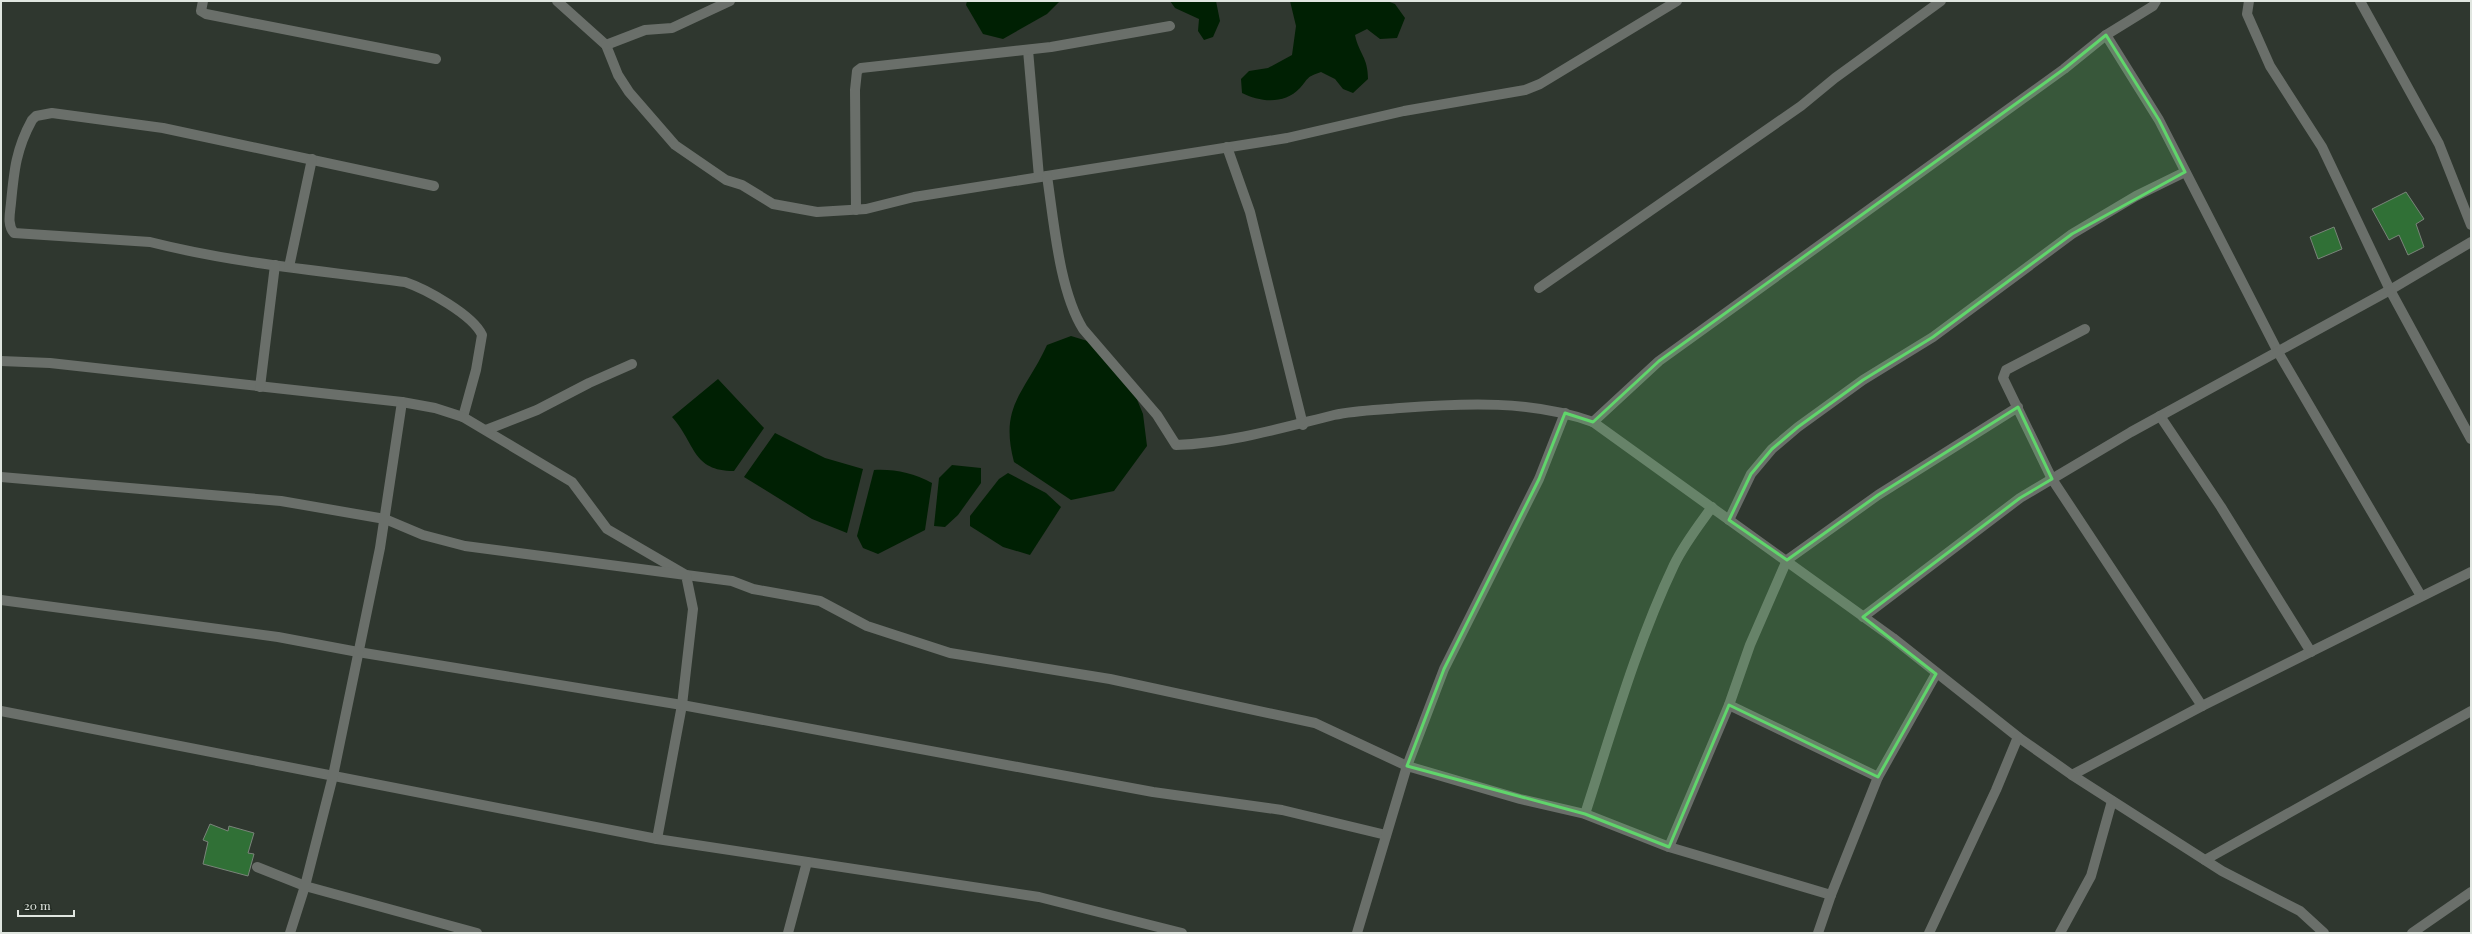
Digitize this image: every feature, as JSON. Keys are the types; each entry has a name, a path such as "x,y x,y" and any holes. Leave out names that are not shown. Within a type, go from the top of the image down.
{"street":[{"path":"203,1 201,11 206,14 436,59"},
{"path":"557,1 606,45 618,74 646,113 675,145 716,174 726,180 742,185 773,204 817,212 856,210 895,204 914,197 1287,138 1404,110 1452,104 1525,90 1540,84 1677,1"},
{"path":"606,45 645,30 672,28 730,1"},
{"path":"1540,288 1801,106 1835,78 1941,1"},
{"path":"1593,422 1659,361 2064,69 2106,35 2153,6 2156,1"},
{"path":"2249,1 2247,14 2270,66 2322,147 2390,290 2471,439"},
{"path":"2360,1 2439,144 2471,224"},
{"path":"856,210 857,71 861,68 1028,50 1170,26"},
{"path":"2106,35 2159,120 2278,352 2421,596"},
{"path":"1028,50 1043,176 1060,257 1075,316 1083,330 1157,415 1174,444 1215,442 1303,425 1335,415 1364,410 1447,404 1487,404 1565,413 1593,422 1712,506 1729,520 1787,560 1893,638 1936,674 1992,715 2018,737 2072,775 2205,860 2300,911 2324,933"},
{"path":"434,186 164,128 52,113 36,116 32,120 18,153 12,179 10,221 14,233 150,242 169,248 275,265 406,282 422,288 445,302 479,329 482,340 463,417"},
{"path":"1227,148 1250,212 1303,425"},
{"path":"289,267 312,159"},
{"path":"1729,520 1751,474 1772,449 1798,427 1863,380 1933,337 2072,234 2136,196 2185,172"},
{"path":"1863,617 2020,498 2160,416 2390,290 2471,242"},
{"path":"260,387 275,265"},
{"path":"2085,329 2006,370 2003,378 2052,479 2202,706"},
{"path":"1,361 50,363 402,402 435,408 463,417 572,482 607,529 686,575 693,609 682,706 657,839"},
{"path":"486,430 537,410 589,383 632,364"},
{"path":"290,933 305,886 334,776 385,519 402,402"},
{"path":"1669,847 1729,705 1750,644 1787,560 1878,494 2018,407"},
{"path":"1358,933 1407,766 1444,669 1539,479 1565,413"},
{"path":"2160,416 2221,507 2311,652"},
{"path":"1,477 281,501 385,519 423,535 465,546 732,581 753,589 820,601 867,626 950,652 1110,679 1315,723 1407,766 1520,799 1585,814 1669,847 1831,895"},
{"path":"1585,814 1632,668 1674,564 1712,506"},
{"path":"2072,775 2202,706 2471,572"},
{"path":"1,600 278,637 358,652 682,706 1152,792 1282,810 1386,834"},
{"path":"1818,933 1831,895 1878,777 1936,674"},
{"path":"1729,705 1878,777"},
{"path":"1,711 657,839 1039,897 1182,933"},
{"path":"2205,860 2471,711"},
{"path":"1930,933 1996,790 2018,737"},
{"path":"2060,933 2091,876 2112,801"},
{"path":"788,933 807,862"},
{"path":"257,866 305,886 477,933"},
{"path":"2412,933 2471,892"}],"highlighted area":[{"path":"2106,35 2159,120 2185,172 2072,234 1933,337 1863,380 1798,427 1772,449 1751,474 1729,520 1787,560 1878,495 2018,407 2052,479 2020,498 1863,617 1936,674 1878,777 1729,705 1669,847 1585,814 1407,766 1444,669 1539,479 1565,413 1593,422 1659,361 2064,69"}],"shaded area":[{"path":"967,1 1060,1 1047,14 1003,39 983,34 966,5"},
{"path":"1170,1 1216,1 1220,21 1213,37 1204,40 1198,31 1199,19 1175,8"},
{"path":"1290,1 1387,1 1395,4 1405,18 1397,38 1380,39 1367,29 1355,35 1367,66 1368,79 1353,93 1343,89 1335,79 1321,72 1310,77 1300,88 1287,97 1264,100 1242,93 1241,79 1249,71 1268,68 1292,55 1296,26"},
{"path":"1071,336 1094,343 1129,380 1143,414 1147,446 1114,491 1071,500 1014,462 1010,443 1010,426 1012,413 1017,400 1047,345"},
{"path":"718,379 764,428 734,471 720,470 702,461 672,417"},
{"path":"775,433 825,458 863,469 847,533 812,519 744,477"},
{"path":"952,465 981,468 981,483 958,515 945,527 934,526 939,478"},
{"path":"874,470 904,472 932,483 925,530 878,554 863,548 857,536"},
{"path":"1008,473 1046,493 1061,507 1030,555 1003,547 970,526 970,516 999,479"}],"building":[{"path":"2406,192 2424,219 2416,224 2424,247 2408,255 2399,235 2389,240 2372,209"},
{"path":"2334,227 2342,249 2318,259 2310,237"},
{"path":"210,824 228,831 229,826 254,833 248,853 254,854 248,876 203,864 208,842 203,840"}]}
